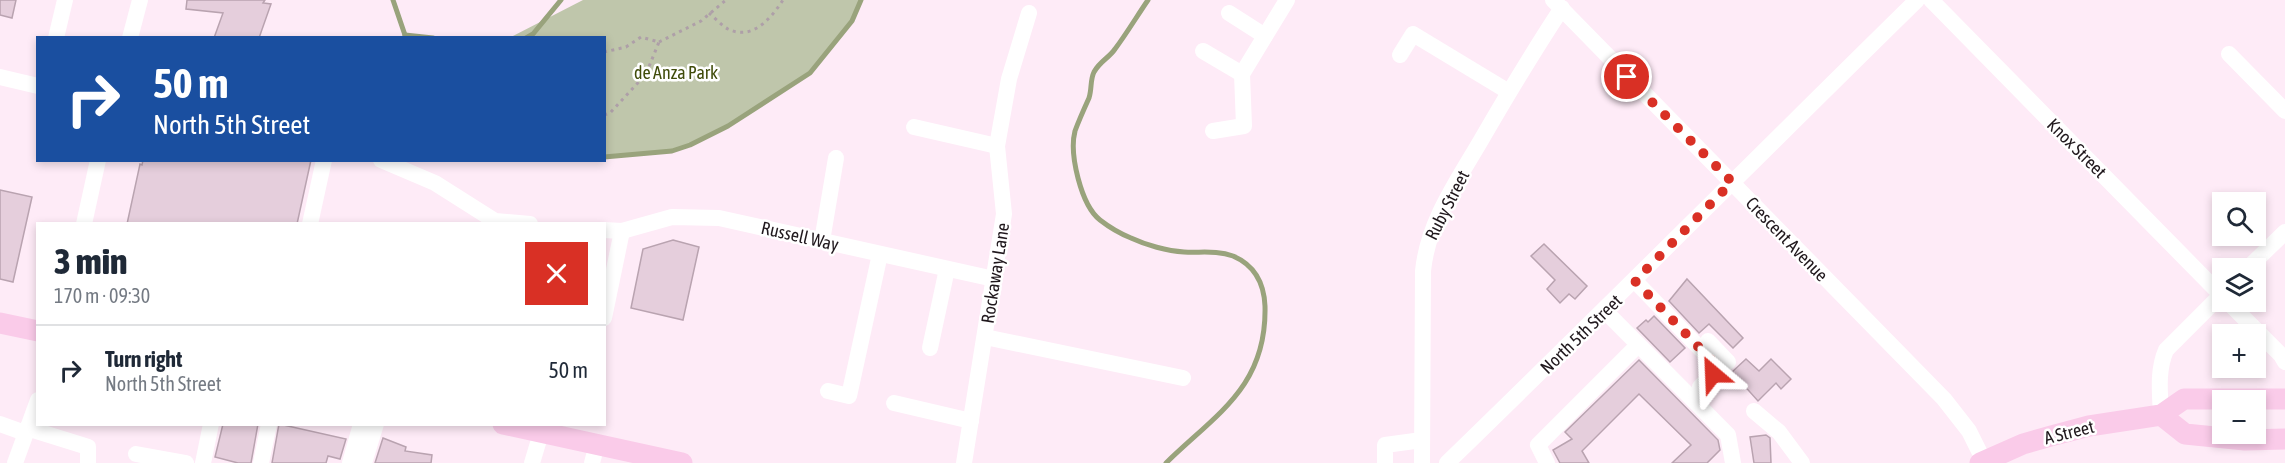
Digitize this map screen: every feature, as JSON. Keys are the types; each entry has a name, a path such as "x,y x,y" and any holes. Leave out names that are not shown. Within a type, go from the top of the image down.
{"main road":[{"path":"0,323 36,331"},
{"name":"A Street","path":"1982,462 2023,444 2051,436 2100,424 2161,415 2184,399 2285,399"},
{"path":"2161,415 2184,434 2245,440 2285,439"},
{"path":"511,426 682,463"}],"street":[{"path":"56,36 65,0"},
{"path":"131,36 140,0"},
{"path":"1213,131 1244,126 1242,74 1287,0"},
{"name":"North 5th Street","path":"1447,463 1605,311 1917,0"},
{"name":"Knox Street","path":"1931,0 2212,284"},
{"name":"Crescent Avenue","path":"1558,4 1944,399 1969,430 1982,462"},
{"name":"Ruby Street","path":"1422,463 1425,249 1438,215 1558,4"},
{"name":"Rockaway Lane","path":"964,463 1004,214 997,146 1009,79 1029,13"},
{"path":"1229,13 1265,36"},
{"path":"1400,56 1413,34 1509,92"},
{"path":"1203,51 1242,74"},
{"path":"2229,54 2285,111"},
{"path":"0,77 36,86"},
{"path":"914,127 997,146"},
{"path":"822,241 836,158"},
{"path":"84,222 98,162"},
{"path":"310,222 324,162"},
{"path":"386,162 435,183 495,221 507,222"},
{"name":"Russell Way","path":"606,230 622,231 672,217 719,218 994,279"},
{"path":"606,308 622,231"},
{"path":"2258,258 2285,232"},
{"path":"828,391 849,396 880,254"},
{"path":"930,348 947,269"},
{"path":"1638,278 1728,362"},
{"path":"1638,278 1713,362 1713,374 1700,387"},
{"path":"2161,415 2159,381 2161,362 2166,350 2212,307"},
{"path":"1605,311 1728,435 1733,463"},
{"name":"Knox Street","path":"2239,312 2285,362"},
{"path":"985,337 1183,378"},
{"path":"1547,463 1538,446 1638,345"},
{"path":"894,403 971,421"},
{"path":"15,463 36,405"},
{"path":"1754,411 1779,432 1802,463"},
{"path":"0,424 88,447 88,463"},
{"path":"203,463 211,426"},
{"path":"261,463 269,426"},
{"path":"350,463 360,426"},
{"path":"364,463 375,426"},
{"path":"532,463 541,433"},
{"path":"1385,463 1385,445 1422,440"},
{"path":"136,454 186,463"}],"path":[{"path":"606,52 626,47 641,38 659,42 701,21 726,0"},
{"path":"709,13 729,29 744,31 758,28 772,17 783,0"},
{"path":"606,114 610,113 646,74 659,42"}],"green space":[{"name":"de Anza Park","path":"583,0 861,0 852,21 810,73 728,126 690,145 672,151 606,157 606,36 513,36"}],"building":[{"path":"0,0 16,0 12,18 0,15"},
{"path":"187,0 265,0 263,3 271,4 260,36 215,36 223,13 186,9"},
{"path":"143,162 311,162 297,222 127,222 140,164 142,165"},
{"path":"0,190 32,197 13,282 0,279"},
{"path":"673,240 699,247 683,320 631,308 643,249"},
{"path":"1544,244 1587,286 1575,299 1569,294 1560,303 1547,289 1555,280 1531,256"},
{"path":"1687,279 1743,338 1733,348 1709,324 1699,333 1669,301"},
{"path":"1654,316 1685,348 1670,362 1637,328"},
{"path":"1746,359 1759,371 1771,359 1791,379 1781,389 1776,383 1758,401 1732,372"},
{"path":"1639,360 1718,440 1720,450 1707,463 1672,463 1691,445 1639,394 1582,451 1589,463 1560,463 1553,450 1572,439 1565,432"},
{"path":"223,426 258,426 251,463 238,463 215,457"},
{"path":"279,426 346,439 340,459 328,456 326,463 272,463"},
{"path":"1766,435 1770,438 1771,463 1754,463 1750,437"},
{"path":"383,438 406,447 405,451 432,455 431,463 375,463"}],"waterway":[{"path":"393,0 405,36"},
{"path":"530,36 561,0"},
{"path":"606,157 672,151 690,145 728,126 810,73 852,21 861,0"},
{"path":"1148,0 1115,49 1094,72 1089,98 1075,131 1075,165 1082,191 1093,213 1111,228 1127,236 1164,249 1221,253 1233,256 1247,264 1260,282 1265,306 1263,334 1257,358 1248,378 1220,413 1166,463"},
{"path":"405,35 414,36"}],"route":[{"path":"1627,77 1732,182 1635,281 1713,362 1713,374"}]}
